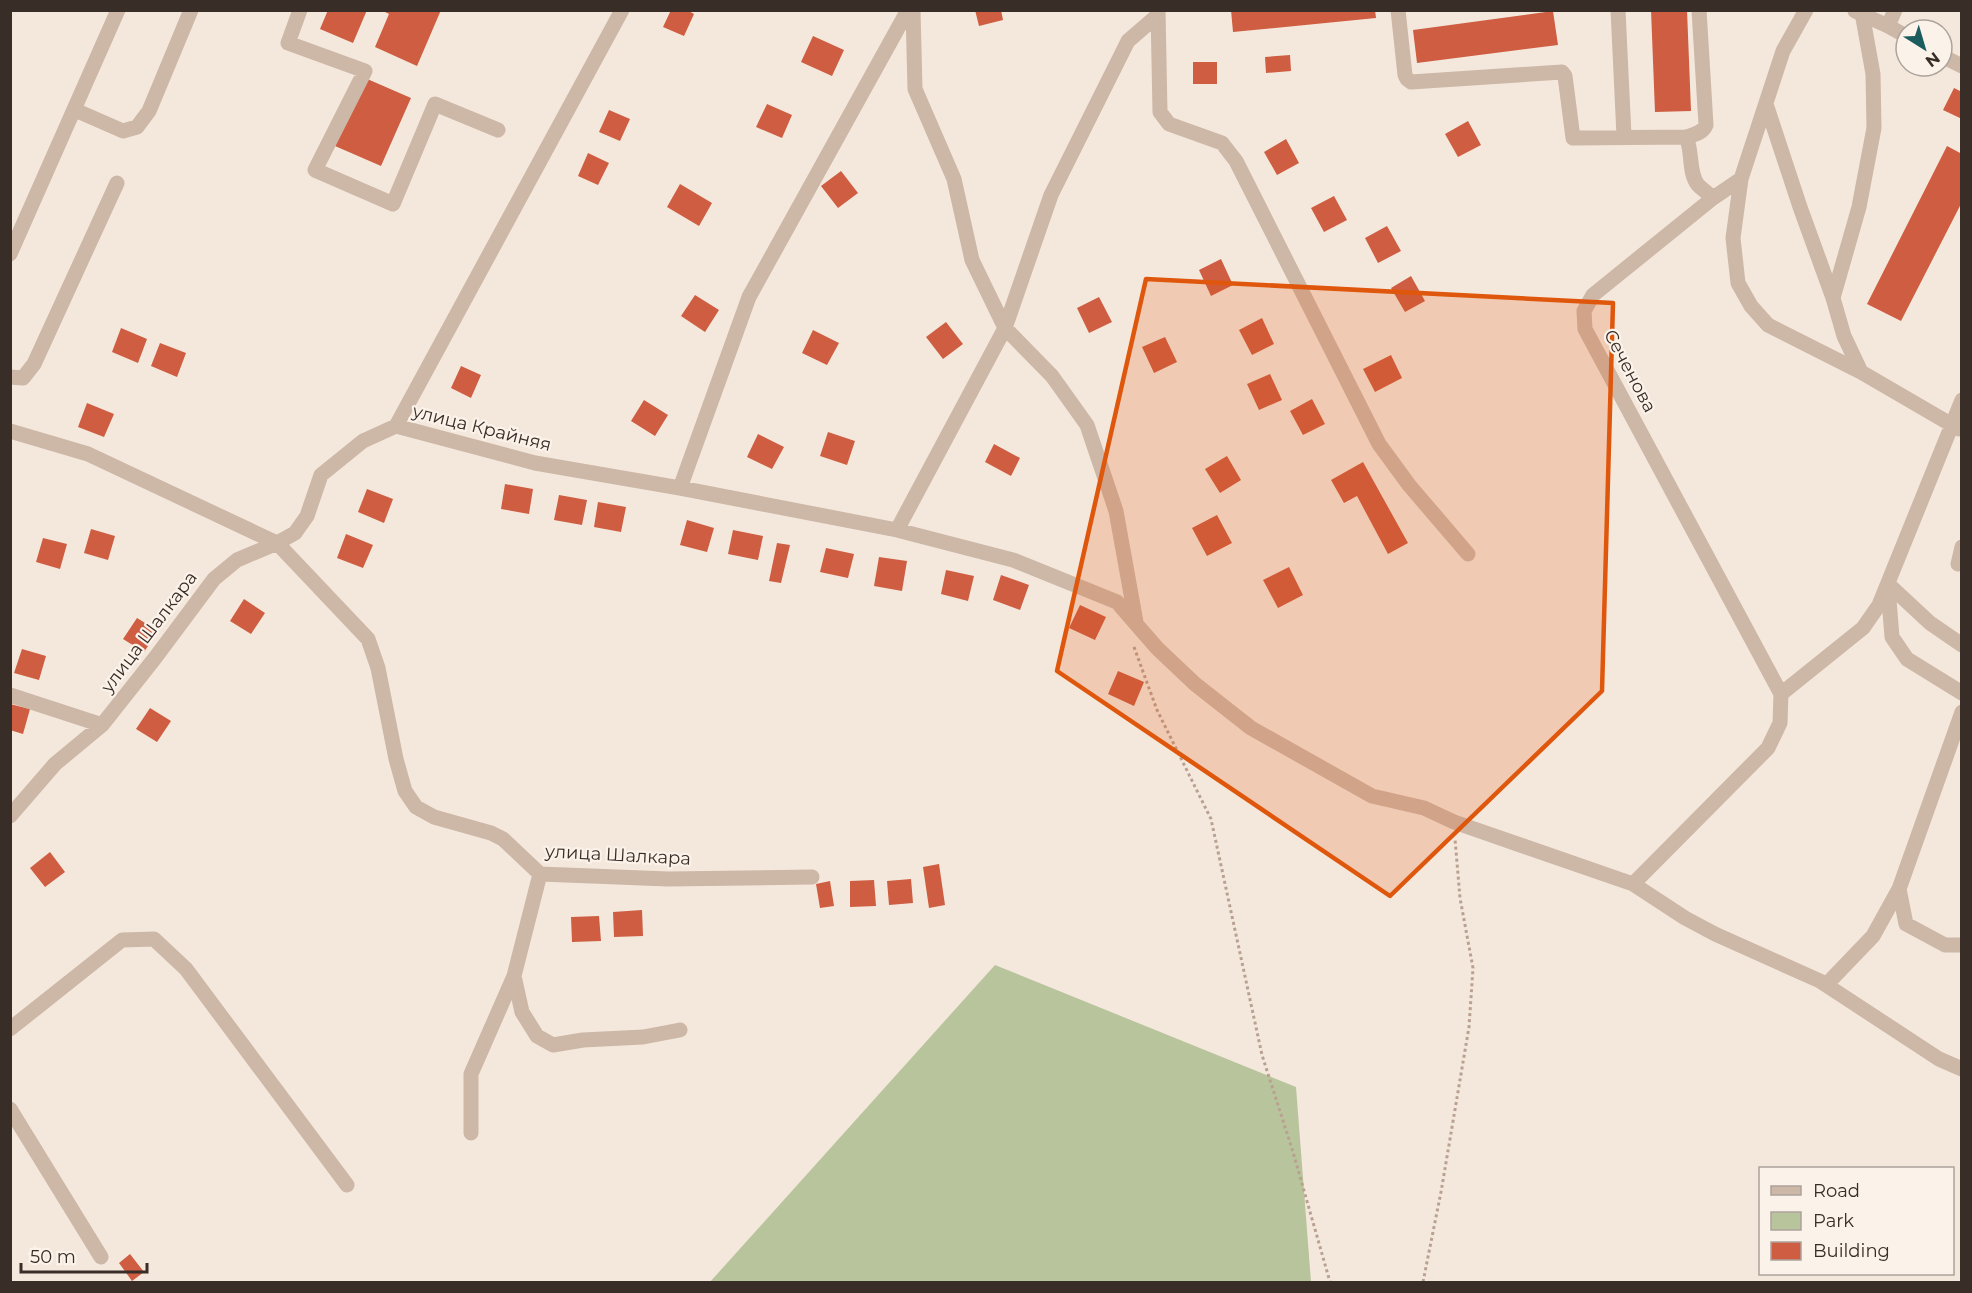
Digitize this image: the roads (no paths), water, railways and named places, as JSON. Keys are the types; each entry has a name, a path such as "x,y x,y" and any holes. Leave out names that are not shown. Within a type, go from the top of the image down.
{"street":[{"path":"10,254 118,10"},
{"path":"75,110 123,131 137,127 149,111 191,10"},
{"path":"300,10 288,43 365,71 315,170 393,204 435,104 498,130"},
{"path":"396,426 622,10"},
{"path":"680,488 749,297 909,10"},
{"path":"913,10 915,89 954,179 972,260 1005,328 1052,376 1087,425 1116,511 1136,622"},
{"path":"1398,10 1407,79 1412,82 1562,72 1565,76 1573,138 1686,137 1698,134 1705,129 1699,10"},
{"path":"1618,10 1624,136"},
{"path":"1806,10 1783,51 1741,179 1733,238 1738,283 1751,306 1768,325 1861,372 1957,428"},
{"path":"1888,26 1895,10"},
{"path":"1833,298 1859,207 1874,128 1873,74 1857,12"},
{"path":"1857,12 1894,29"},
{"path":"897,530 1005,328 1051,195 1128,40 1158,13"},
{"path":"1158,13 1160,112 1170,124 1222,143 1236,161 1379,444 1409,485 1467,554"},
{"path":"1766,104 1844,336 1861,372"},
{"path":"1686,137 1690,146 1694,178 1697,184 1713,198"},
{"name":"Сеченова","path":"1741,179 1713,198 1593,295 1584,311 1585,329 1781,694"},
{"path":"10,377 23,378 34,364 117,183"},
{"path":"1633,884 1768,748 1780,723 1781,694 1863,628 1879,605 1957,428 1962,400"},
{"name":"улица Крайняя","path":"277,543 295,533 307,516 321,476 363,441 396,426 535,463 680,488 897,530 1013,561 1117,602 1157,648 1195,684 1251,728 1372,796 1424,808 1454,822 1633,884 1685,918 1826,985 1939,1059 1962,1069"},
{"path":"10,431 88,454 277,543"},
{"name":"улица Шалкара","path":"10,816 55,764 102,725 214,579 237,560 277,543 368,639 378,668 396,759 405,791 416,807 434,818 491,833 503,839 540,874 668,879 812,877"},
{"path":"1958,564 1962,547"},
{"path":"1888,584 1930,623 1962,645"},
{"path":"1888,584 1892,637 1907,659 1962,693"},
{"path":"10,695 102,725"},
{"path":"1826,985 1874,936 1899,889 1962,712"},
{"path":"471,1133 471,1074 514,976 540,874"},
{"path":"1899,889 1906,924 1945,945 1962,945"},
{"path":"10,1029 122,940 154,939 186,969 347,1185"},
{"path":"514,976 522,1012 537,1036 553,1045 643,1037 680,1030"},
{"path":"10,1109 100,1257"}]}
